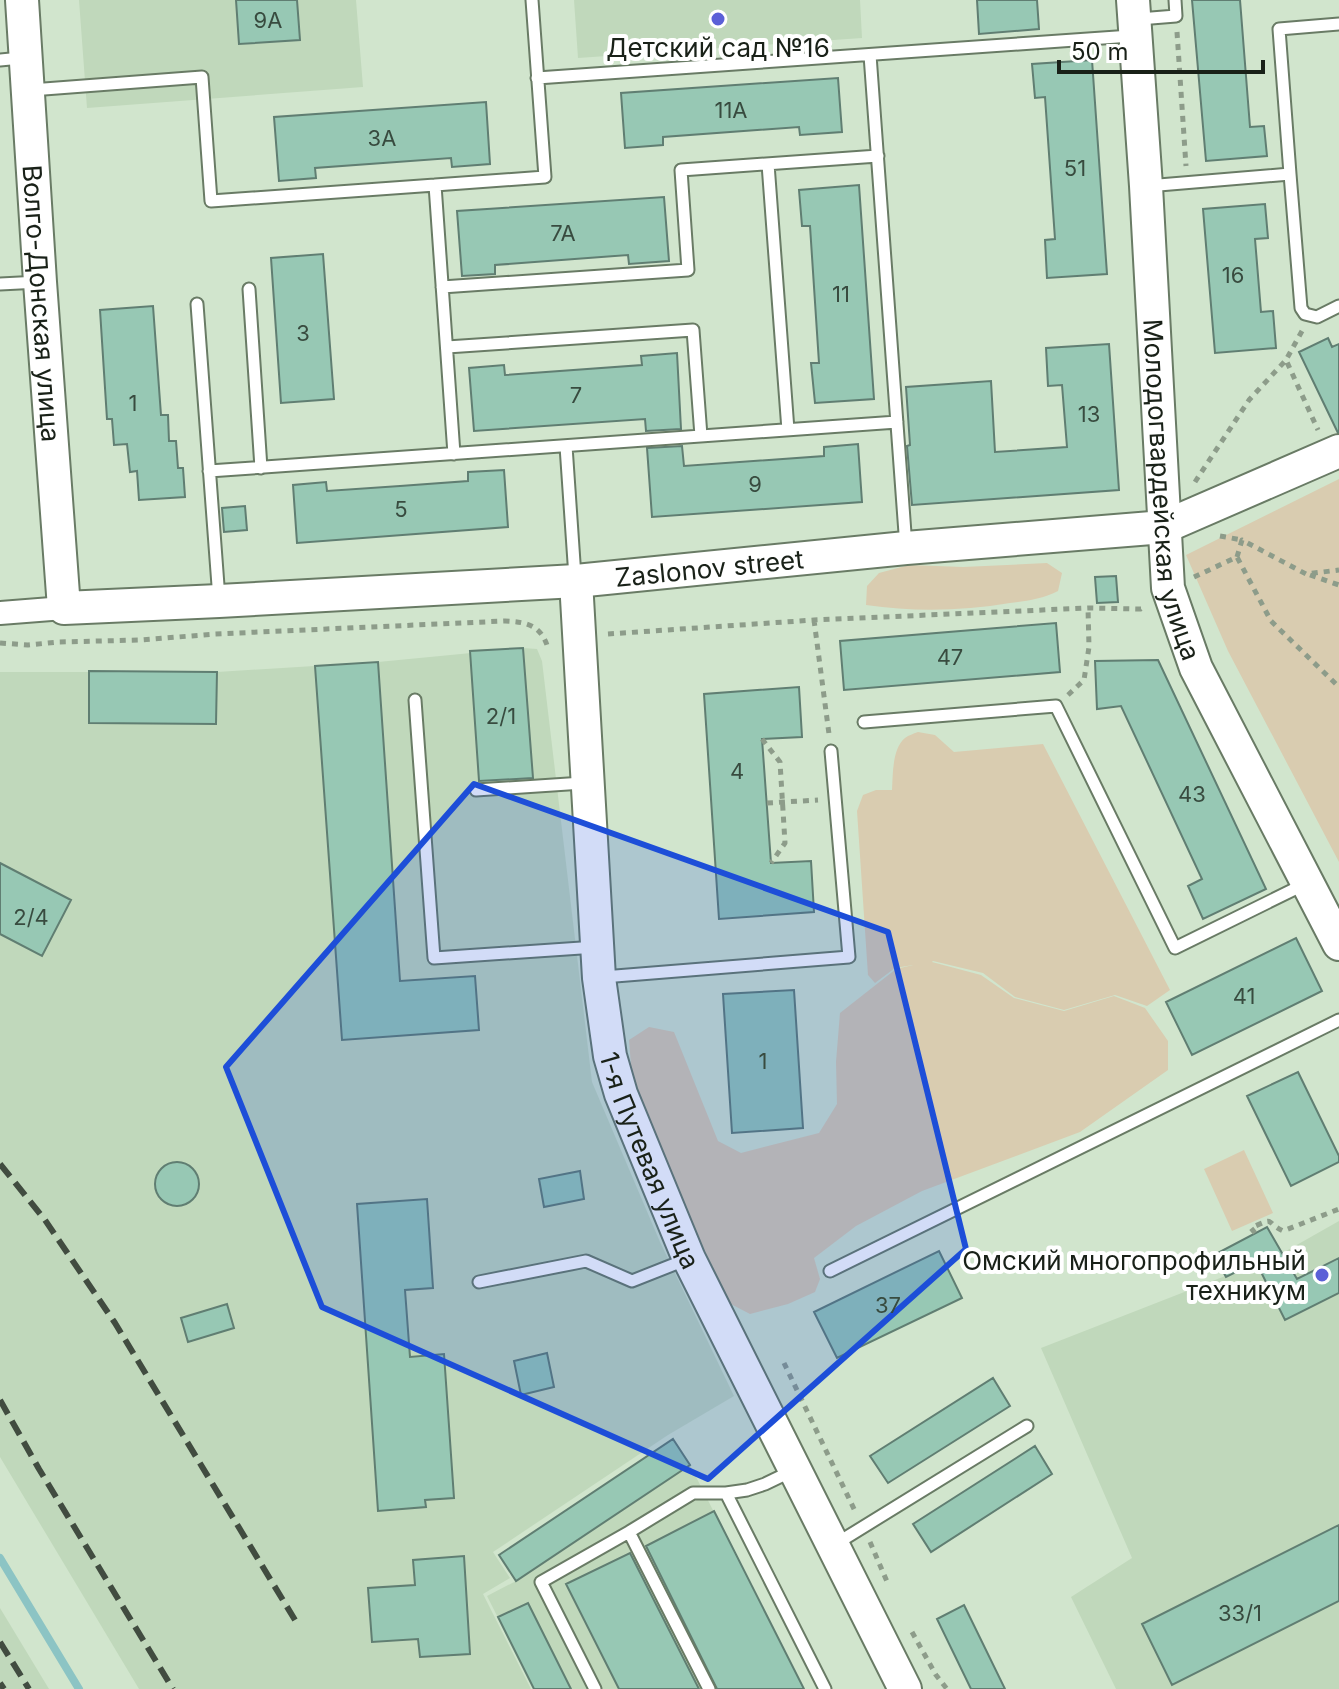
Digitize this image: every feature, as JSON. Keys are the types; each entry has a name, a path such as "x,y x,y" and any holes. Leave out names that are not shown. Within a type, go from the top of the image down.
{"street":[{"name":"Волго-Донская улица","path":"22,0 18,69 40,282 64,608"},
{"name":"Молодогвардейская улица","path":"1134,18 1168,588 1196,668 1339,944"},
{"name":"Zaslonov street","path":"64,608 576,581 906,548 1164,527 1334,453"},
{"name":"1-я Путевая улица","path":"576,581 598,962 610,1056 621,1094 689,1259 905,1689"},
{"path":"0,613 64,608"}],"lane":[{"path":"18,69 202,77 211,201 545,177 532,0"},
{"path":"537,78 870,55 1134,18 1176,16 1175,0"},
{"path":"1339,24 1279,29 1301,308 1305,314 1317,317 1339,306"},
{"path":"870,55 906,548"},
{"path":"442,287 688,270 681,170 878,156"},
{"path":"768,164 788,430"},
{"path":"1146,186 1290,174"},
{"path":"435,185 454,454"},
{"path":"0,284 40,282"},
{"path":"249,289 261,468"},
{"path":"197,304 219,601"},
{"path":"447,347 693,330 701,436"},
{"path":"209,471 897,422"},
{"path":"566,446 576,581"},
{"path":"415,700 434,958 598,962 849,957 831,751"},
{"path":"864,722 1056,706 1175,948 1307,883"},
{"path":"476,790 588,782"},
{"path":"830,1271 1339,1020"},
{"path":"479,1282 586,1261 632,1281 689,1259"},
{"path":"833,1545 1027,1426"},
{"path":"595,1689 541,1582 693,1493 726,1493 765,1484 794,1470"},
{"path":"726,1493 825,1689"},
{"path":"629,1532 709,1689"}],"path":[{"path":"1176,16 1187,183"},
{"path":"1190,489 1249,400 1286,360 1311,317"},
{"path":"1286,360 1334,453"},
{"path":"1339,585 1306,574 1242,540 1237,557 1271,621 1339,687"},
{"path":"548,644 626,632 814,620 1088,608 1141,609 1168,588 1237,557"},
{"path":"1306,574 1339,570"},
{"path":"1056,706 1084,680 1089,647 1088,608"},
{"path":"814,620 831,751"},
{"path":"0,643 28,645 505,621 522,622 538,629 548,644 549,659"},
{"path":"762,739 780,762 783,802 785,843 771,863"},
{"path":"767,803 835,799"},
{"path":"1255,1233 1251,1228 1266,1221 1283,1231 1339,1209"}],"highlighted area":[{"path":"474,784 888,932 966,1249 708,1479 322,1307 226,1067"}],"shaded area":[{"path":"79,0 356,0 363,87 87,108"},
{"name":"Детский сад №16","path":"574,0 860,0 862,38 578,58"},
{"path":"1339,479 1339,862 1228,651 1186,555"},
{"path":"1047,563 1062,573 1058,591 1034,599 938,610 866,605 867,586 879,573 909,565 963,567"},
{"path":"537,649 542,661 592,1082 660,1242 734,1396 668,1435 493,1552 510,1578 483,1594 531,1689 139,1689 0,1457 0,672 217,672 378,662"},
{"path":"918,732 935,735 954,752 1043,744 1170,990 1147,1006 1115,995 1064,1010 1015,997 983,973 932,962 981,975 1014,998 1064,1011 1114,996 1145,1008 1168,1041 1168,1070 1080,1132 922,1191 856,1226 814,1258 820,1279 815,1292 788,1304 750,1314 727,1302 697,1250 633,1090 629,1040 649,1027 674,1032 718,1141 741,1153 819,1133 837,1104 840,1013 896,969 913,965 895,968 875,983 868,975 857,811 863,795 876,790 892,790 898,749 905,738"},
{"path":"1244,1150 1273,1213 1232,1231 1204,1169"},
{"path":"1339,1221 1339,1689 1116,1689 1071,1597 1132,1558 1041,1348 1279,1255"},
{"path":"673,1439 690,1465 804,1689 534,1689 487,1596 516,1581 499,1555"},
{"path":"0,1608 49,1689 0,1689"}],"building":[{"path":"236,0 297,0 300,40 239,44"},
{"path":"977,0 1037,0 1039,29 979,34"},
{"path":"1192,0 1240,0 1250,127 1264,126 1267,156 1206,161"},
{"path":"1092,60 1107,274 1047,278 1045,240 1055,239 1045,97 1035,98 1032,64"},
{"path":"838,78 842,132 800,135 799,127 663,137 663,145 625,148 621,93"},
{"path":"486,102 490,164 452,167 451,158 315,168 316,178 279,181 274,117"},
{"path":"859,185 874,399 815,403 811,363 819,363 810,226 802,226 799,190"},
{"path":"664,197 669,261 629,264 628,255 495,265 495,274 462,276 457,211"},
{"path":"1265,204 1268,238 1255,239 1261,312 1273,311 1276,348 1215,353 1203,209"},
{"path":"323,254 334,399 281,403 271,258"},
{"path":"153,306 161,415 168,415 169,441 176,441 178,468 183,468 185,497 139,500 137,471 130,472 127,444 114,445 112,419 107,419 100,310"},
{"path":"1328,338 1332,347 1339,344 1338,433 1299,352"},
{"path":"1109,344 1119,490 912,505 906,387 991,381 995,452 1067,447 1062,385 1048,386 1046,348"},
{"path":"677,353 681,429 646,431 645,419 474,431 469,368 504,365 505,375 642,365 641,356"},
{"path":"858,444 862,502 652,517 647,448 682,446 684,466 824,456 824,447"},
{"path":"504,470 508,527 297,543 293,485 326,482 327,491 400,486 468,481 468,472"},
{"path":"245,506 247,530 224,532 222,508"},
{"path":"1116,576 1118,602 1097,603 1095,577"},
{"path":"1056,623 1060,672 844,690 840,641"},
{"path":"523,648 533,778 479,781 470,651"},
{"path":"1158,660 1266,889 1203,919 1188,886 1202,879 1121,706 1097,709 1095,661"},
{"path":"378,662 400,981 475,976 479,1030 342,1040 315,666"},
{"path":"89,671 217,672 216,724 89,723"},
{"path":"799,687 802,737 762,739 771,863 811,861 814,912 719,919 704,694"},
{"path":"0,863 71,900 42,956 0,934"},
{"path":"1296,938 1322,991 1192,1055 1166,1002"},
{"path":"794,990 803,1128 732,1133 723,994"},
{"path":"1298,1072 1339,1156 1339,1162 1291,1186 1247,1096"},
{"path":"177,1162 192,1169 199,1184 192,1199 177,1206 162,1199 155,1184 162,1169"},
{"path":"580,1171 584,1199 544,1207 539,1179"},
{"path":"427,1199 433,1288 405,1290 410,1357 444,1354 454,1498 425,1500 426,1507 378,1511 357,1204"},
{"path":"1267,1227 1297,1279 1339,1258 1339,1293 1285,1320 1256,1262 1226,1277 1214,1255"},
{"path":"939,1251 962,1298 837,1358 814,1312"},
{"path":"227,1304 234,1328 188,1342 181,1318"},
{"path":"547,1353 554,1387 521,1395 514,1361"},
{"path":"993,1378 1010,1406 888,1483 870,1456"},
{"path":"673,1439 690,1465 516,1581 499,1555"},
{"path":"1035,1446 1052,1474 931,1552 913,1524"},
{"path":"714,1511 804,1689 717,1689 646,1546"},
{"path":"1339,1525 1339,1601 1172,1685 1142,1624"},
{"path":"630,1553 699,1689 619,1689 566,1584"},
{"path":"464,1556 470,1654 420,1657 418,1639 372,1642 368,1588 415,1585 413,1560"},
{"path":"528,1603 571,1689 534,1689 498,1617"},
{"path":"964,1605 1005,1689 971,1689 937,1619"}],"waterway":[{"path":"0,1558 79,1689"}],"railway":[{"path":"0,1164 45,1220 115,1323 295,1620"},
{"path":"0,1400 173,1689"},
{"path":"0,1642 29,1689"},
{"path":"0,1683 4,1689"}],"place":[{"name":"Детский сад №16","path":"718,19"},
{"name":"Омский многопрофильный техникум","path":"1322,1275"}]}
